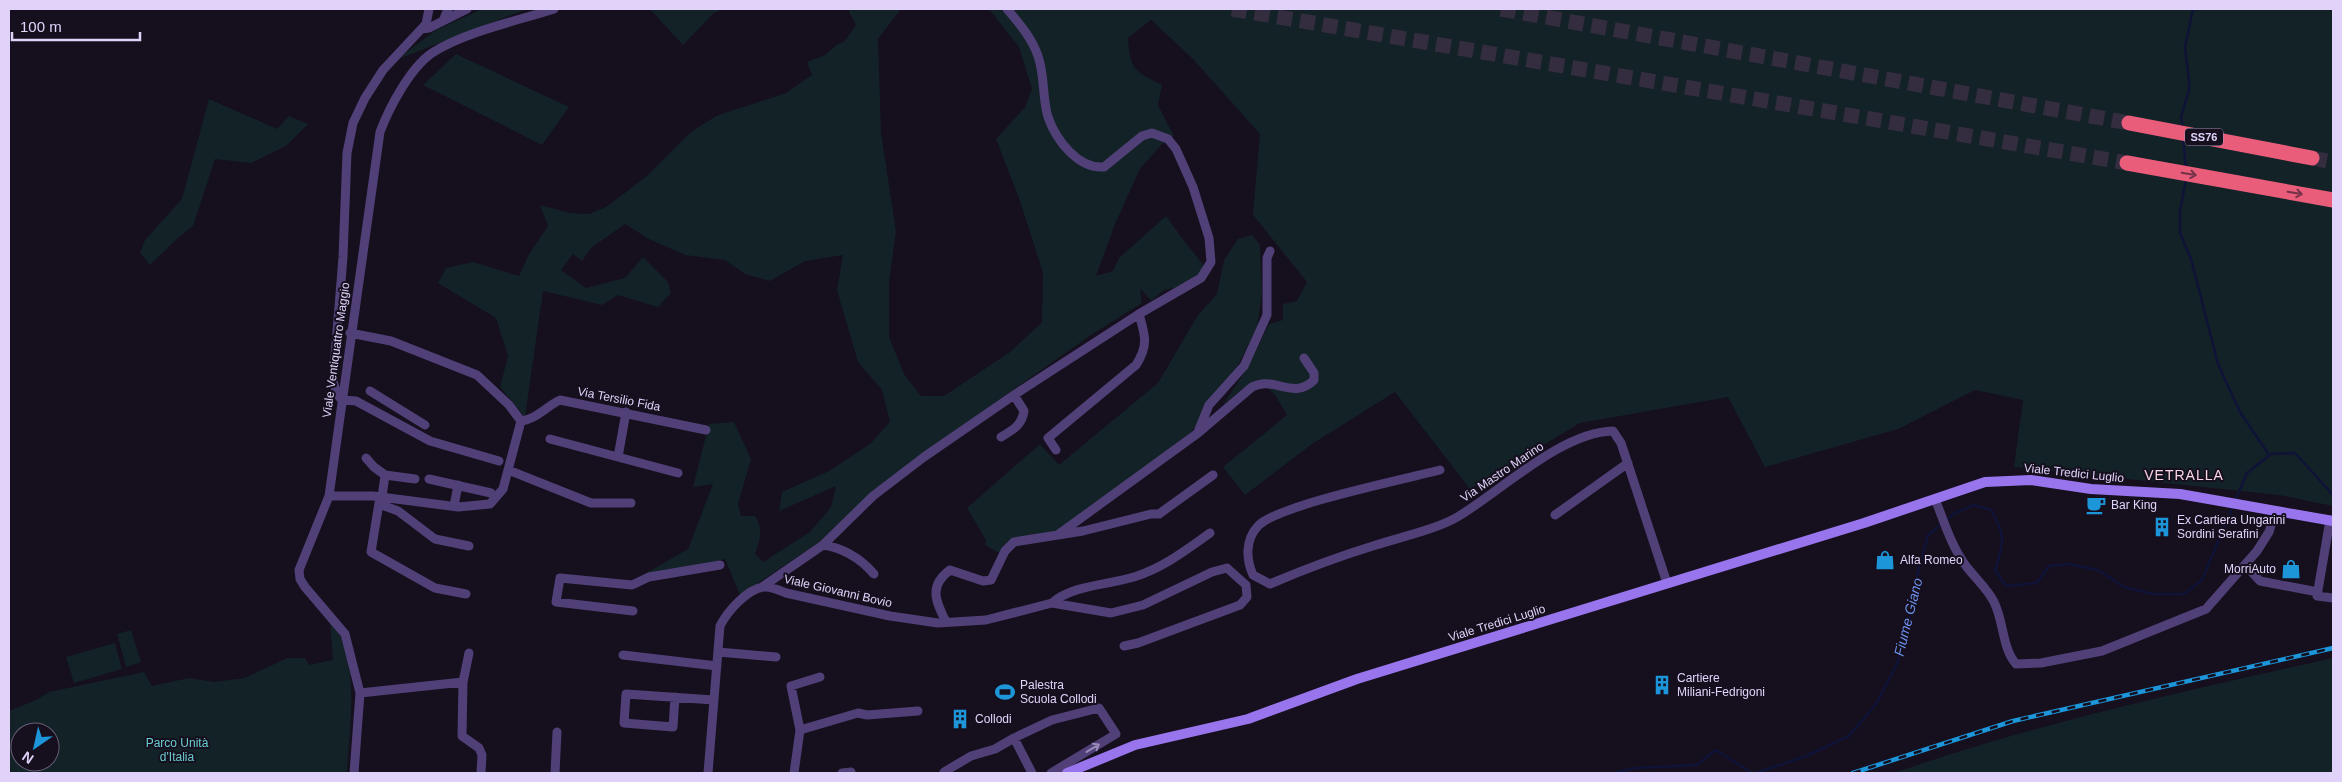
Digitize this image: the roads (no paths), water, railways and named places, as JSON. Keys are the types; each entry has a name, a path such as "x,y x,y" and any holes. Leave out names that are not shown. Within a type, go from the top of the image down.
{"highway":[{"name":"SS76","path":"2137,124 2312,158"},
{"path":"2134,164 2333,200"}],"main road":[{"name":"Viale Tredici Luglio","path":"1067,773 1135,745 1248,719 1357,679 1855,526 1985,482 2031,480 2090,489 2180,494 2275,512 2332,520"}],"street":[{"path":"429,9 426,24 383,70 364,98 353,123 347,153 343,257 333,381 337,394 342,400 356,401 430,441 499,461"},
{"path":"443,21 448,9"},
{"path":"422,28 429,28 467,9"},
{"name":"Viale Ventiquattro Maggio","path":"354,773 360,693 345,634 300,579 299,570 329,496 350,332 380,132 388,112 406,82 430,54 452,42 554,9"},
{"path":"708,773 720,626 726,614 750,594 823,545 874,496 924,457 1014,395 1139,314 1201,278 1210,262 1209,238 1193,186 1176,148 1164,136 1152,133 1142,136 1104,167 1096,168 1073,155 1058,138 1048,117 1038,56 1026,33 1007,9"},
{"path":"1198,433 1209,405 1244,366 1267,315 1267,263 1270,251"},
{"path":"1056,450 1048,438 1136,365 1143,355 1146,340 1139,314"},
{"path":"329,496 454,506 490,504 503,490 521,421 509,406 477,375 391,341 350,332"},
{"path":"1059,534 1198,433 1259,383 1299,390 1309,385 1314,380 1314,373 1304,358"},
{"path":"370,391 426,425"},
{"path":"1001,437 1023,420 1024,411 1014,395"},
{"name":"Via Tersilio Fida","path":"521,421 529,420 547,406 560,400 626,412 706,430"},
{"path":"618,457 626,412"},
{"path":"403,426 409,415"},
{"name":"Via Mastro Marino","path":"1253,575 1270,584 1323,561 1417,532 1458,517 1518,475 1577,439 1597,431 1613,431 1621,443 1667,583"},
{"path":"550,439 678,473"},
{"path":"366,458 385,475 415,478"},
{"path":"1555,515 1628,463"},
{"path":"508,470 591,503 631,503"},
{"path":"1124,646 1138,643 1240,605 1247,597 1246,585 1253,575 1248,564 1248,544 1258,525 1284,510 1440,470"},
{"path":"385,475 371,552 435,588 466,594"},
{"path":"946,622 937,604 936,589 941,577 950,570 983,581 991,580 1005,551 1014,542 1083,531 1151,514 1159,514 1213,475"},
{"path":"429,479 491,493"},
{"path":"454,506 458,485"},
{"path":"1935,498 1965,565 1994,601 2009,656 2016,664 2041,662 2102,651 2206,609 2246,566 2270,532 2275,512"},
{"path":"380,500 435,539 468,546"},
{"path":"2332,520 2317,596 2333,598"},
{"path":"1052,603 1061,595 1134,577 1163,566 1210,533"},
{"path":"823,545 848,552 867,566 874,574"},
{"path":"633,611 556,602 560,578 632,585 649,577 720,565"},
{"path":"2246,566 2260,581 2318,592"},
{"path":"1052,603 1111,613 1143,605 1212,572 1227,568 1246,585"},
{"name":"Viale Giovanni Bovio","path":"762,587 770,587 890,616 946,622 986,620 1052,603"},
{"path":"718,652 776,657"},
{"path":"469,653 463,682 462,736 479,748 482,754 481,773"},
{"path":"623,655 717,666"},
{"path":"794,773 800,730 790,686 820,677"},
{"path":"360,693 463,682"},
{"path":"675,697 672,727 624,723 626,694 675,697 714,700"},
{"path":"944,772 971,756 995,749 1052,720 1099,708 1116,734 1051,773"},
{"path":"800,730 858,713 867,715 918,712"},
{"path":"555,773 557,732"},
{"path":"1014,738 1032,773"},
{"path":"842,773 852,772"}],"waterway":[{"path":"2183,127 2181,117 2189,90 2185,47 2193,9"},
{"path":"2183,138 2186,169"},
{"path":"2186,180 2180,211 2180,233 2191,259 2218,364 2240,412 2269,455"},
{"name":"Fiume Giano","path":"2235,501 2247,473 2271,454 2295,453 2333,495"},
{"name":"Fiume Giano","path":"1756,773 1806,756 1849,736 1876,704 1897,664 1928,535 1955,513 1974,505 1991,510 1999,526 2002,539 2002,546 1995,570 2006,586 2037,583 2049,566 2068,564 2098,570 2124,587 2153,594 2184,594 2202,580 2233,506"},
{"name":"Fiume Giano","path":"1614,773 1635,768 1697,765 1716,750 1752,773"}],"tunnel":[{"path":"1232,9 2127,163"},
{"path":"1501,9 2129,123"},
{"path":"2312,158 2333,162"}],"railway":[{"path":"1853,773 2013,721 2333,648"}],"place":[{"name":"Bar King","path":"2096,505"},
{"name":"Ex Cartiera Ungarini Sordini Serafini","path":"2162,527"},
{"name":"Alfa Romeo","path":"1885,560"},
{"name":"MorriAuto","path":"2291,569"},
{"name":"Cartiere Miliani-Fedrigoni","path":"1662,685"},
{"name":"Palestra Scuola Collodi","path":"1005,692"},
{"name":"Collodi","path":"960,719"}],"district":[{"name":"VETRALLA","path":"2184,475"}],"park label":[{"name":"Parco Unità d'Italia","path":"177,750"}]}
